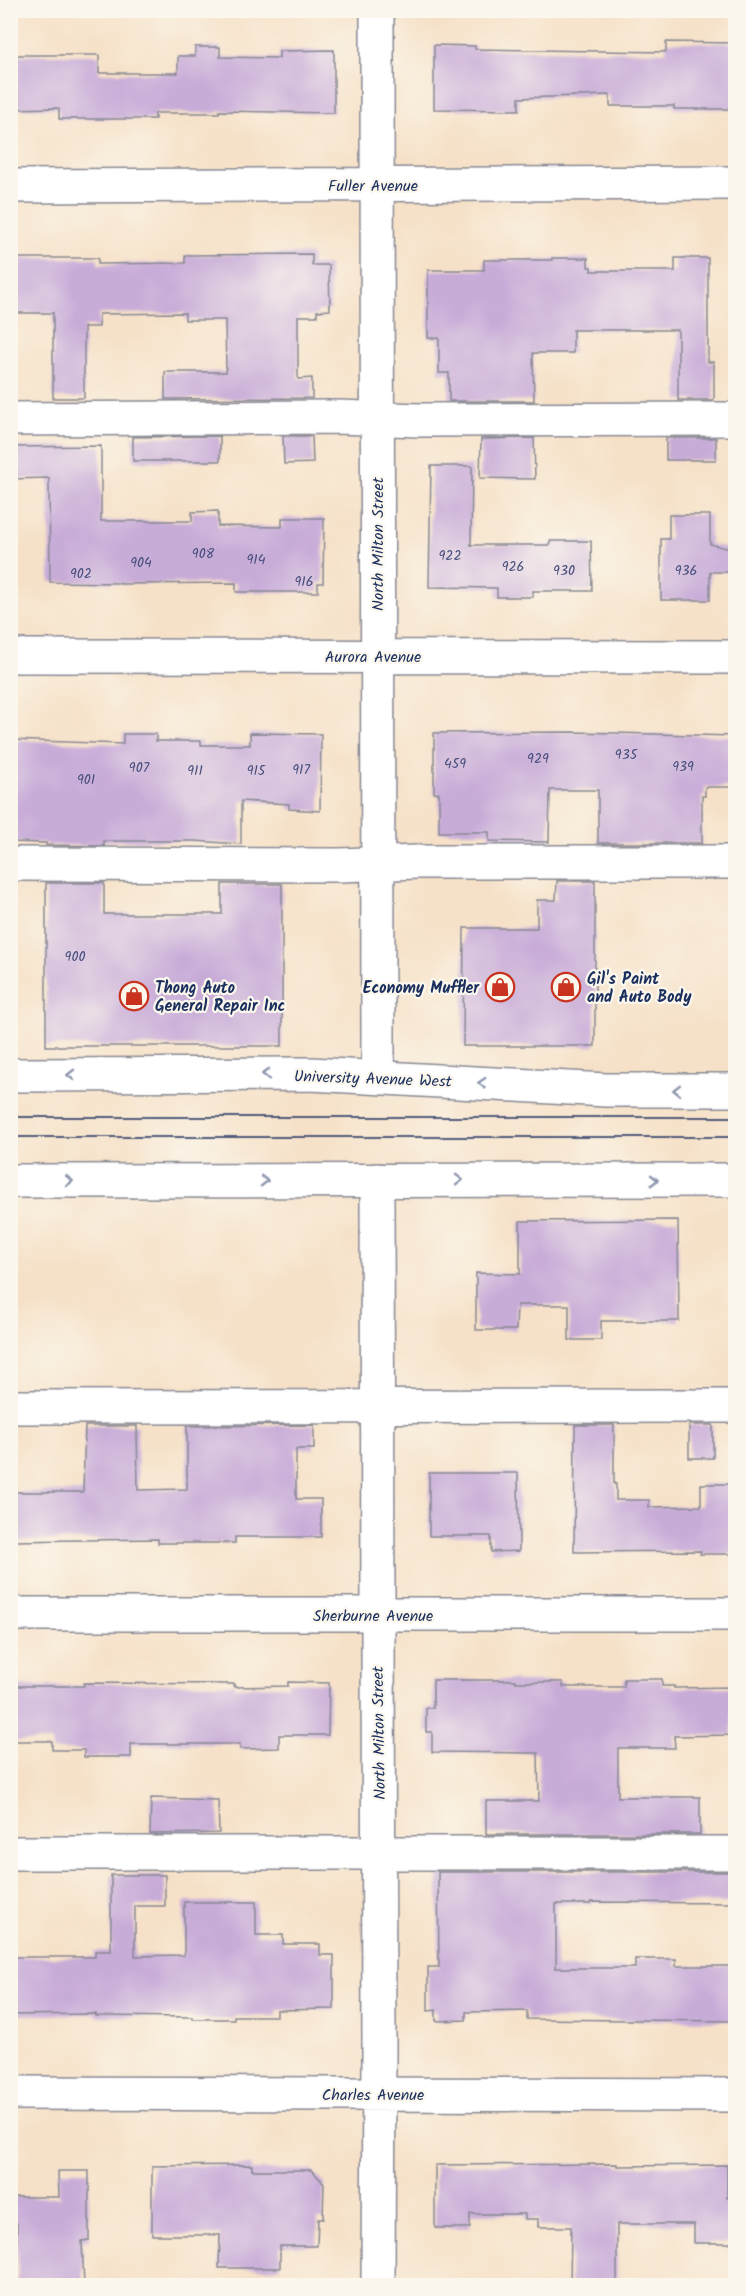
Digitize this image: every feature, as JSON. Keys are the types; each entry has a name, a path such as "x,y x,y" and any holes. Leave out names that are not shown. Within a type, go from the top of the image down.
{"street":[{"name":"North Milton Street","path":"377,10 376,864 378,1077"},
{"name":"Fuller Avenue","path":"10,186 735,183"},
{"path":"10,419 338,417 376,419 735,419"},
{"name":"Aurora Avenue","path":"10,656 735,657"},
{"path":"10,864 735,862"},
{"name":"University Avenue West","path":"10,1075 311,1074 606,1090 735,1090"},
{"name":"North Milton Street","path":"377,1180 380,2094 378,2286"},
{"path":"10,1181 735,1180"},
{"path":"10,1407 735,1406"},
{"name":"Sherburne Avenue","path":"10,1614 735,1614"},
{"path":"10,1853 735,1853"},
{"name":"Charles Avenue","path":"10,2093 735,2095"}],"building":[{"path":"666,42 735,43 735,109 610,106 610,95 519,98 519,110 434,109 434,45 475,46 475,49 666,52"},
{"path":"195,47 220,47 220,57 279,58 279,51 334,50 334,113 219,111 219,113 155,113 155,119 59,119 57,108 10,109 10,55 99,55 99,73 178,73 178,56 195,56"},
{"path":"312,254 312,265 329,265 330,310 317,311 317,316 298,316 298,379 312,378 312,398 165,399 165,372 226,372 225,320 185,320 185,313 99,314 99,327 84,327 84,398 53,398 53,313 10,313 10,258 98,258 98,264 185,263 185,255"},
{"path":"552,258 588,258 588,267 591,267 591,271 675,271 675,258 708,258 708,362 714,362 714,400 678,400 678,330 573,330 573,353 533,353 534,401 449,401 449,373 439,373 439,338 428,338 428,270 484,270 484,260 552,260"},
{"path":"220,436 220,461 133,461 133,437"},
{"path":"283,436 312,436 313,463 284,464"},
{"path":"534,438 535,479 480,478 481,439"},
{"path":"666,438 716,438 716,460 666,460"},
{"path":"101,446 101,521 192,521 192,512 218,511 218,526 282,527 282,518 324,518 323,583 318,583 318,592 236,592 236,583 50,582 49,478 10,479 10,447"},
{"path":"431,466 472,466 471,545 550,545 550,541 591,541 592,591 533,591 533,597 497,597 497,588 429,587"},
{"path":"669,515 710,515 710,544 735,550 735,572 710,572 710,600 661,600 661,539 669,539"},
{"path":"572,732 735,736 735,787 705,787 705,796 702,796 702,843 598,843 598,790 550,790 549,842 489,841 489,832 439,832 439,793 434,793 434,733"},
{"path":"250,733 321,734 320,811 289,809 289,804 241,801 241,844 194,841 104,841 104,846 12,842 10,740 123,744 123,734 156,734 156,741 201,741 201,745 250,745"},
{"path":"557,881 595,881 595,1046 463,1046 464,928 537,928 537,900 556,900"},
{"path":"46,883 104,883 104,914 222,914 222,884 282,884 282,1046 46,1046"},
{"path":"678,1220 679,1321 601,1321 601,1340 569,1340 569,1305 517,1305 516,1330 476,1330 476,1273 520,1274 520,1221"},
{"path":"314,1425 314,1449 296,1449 296,1499 321,1499 321,1537 235,1537 235,1543 158,1543 158,1539 10,1541 10,1492 83,1492 85,1426 137,1426 138,1490 187,1489 187,1426"},
{"path":"575,1425 614,1425 616,1500 649,1500 649,1507 701,1506 701,1484 735,1484 735,1554 700,1554 701,1551 574,1552"},
{"path":"689,1425 713,1425 713,1458 689,1458"},
{"path":"429,1473 518,1473 519,1551 491,1552 491,1536 429,1536"},
{"path":"624,1679 662,1679 662,1686 674,1686 674,1688 732,1687 732,1735 674,1736 675,1748 618,1748 618,1797 700,1797 700,1834 486,1834 486,1801 539,1801 538,1753 432,1752 432,1732 426,1732 426,1708 433,1708 433,1680 516,1680 516,1682 563,1682 563,1687 624,1687"},
{"path":"288,1682 329,1683 328,1735 279,1735 279,1748 240,1749 240,1744 131,1744 131,1757 84,1757 84,1750 52,1750 52,1741 10,1741 10,1686 84,1686 84,1683 234,1684 234,1687 288,1686"},
{"path":"151,1798 218,1800 219,1833 150,1834"},
{"path":"438,1872 733,1872 733,1903 591,1902 591,1904 556,1904 556,1968 635,1968 635,1959 676,1959 676,1966 734,1966 734,2021 527,2019 527,2011 466,2012 466,2020 436,2021 436,2010 428,2011 428,1967 439,1967"},
{"path":"111,1875 165,1875 165,1906 135,1906 135,1956 184,1955 184,1902 256,1902 256,1935 283,1935 283,1944 320,1944 320,1955 334,1955 334,2009 277,2010 277,2016 234,2016 234,2019 96,2016 96,2014 10,2015 10,1957 95,1957 95,1951 111,1951"},
{"path":"617,2164 617,2166 727,2165 727,2197 735,2197 735,2243 694,2243 694,2224 617,2224 617,2286 570,2286 571,2227 538,2227 538,2219 525,2219 525,2214 470,2214 470,2228 435,2228 435,2165"},
{"path":"252,2165 252,2170 311,2170 324,2183 323,2219 318,2219 317,2246 280,2246 280,2268 219,2268 220,2235 152,2235 152,2166"},
{"path":"58,2171 89,2171 89,2240 82,2241 84,2286 18,2286 17,2223 11,2223 11,2197 59,2197"}],"tram line":[{"path":"10,1117 736,1117"},
{"path":"10,1137 736,1137"}],"place":[{"name":"Economy Muffler","path":"500,987"},
{"name":"Gil's Paint and Auto Body","path":"566,987"},
{"name":"Thong Auto General Repair Inc","path":"134,996"}]}
